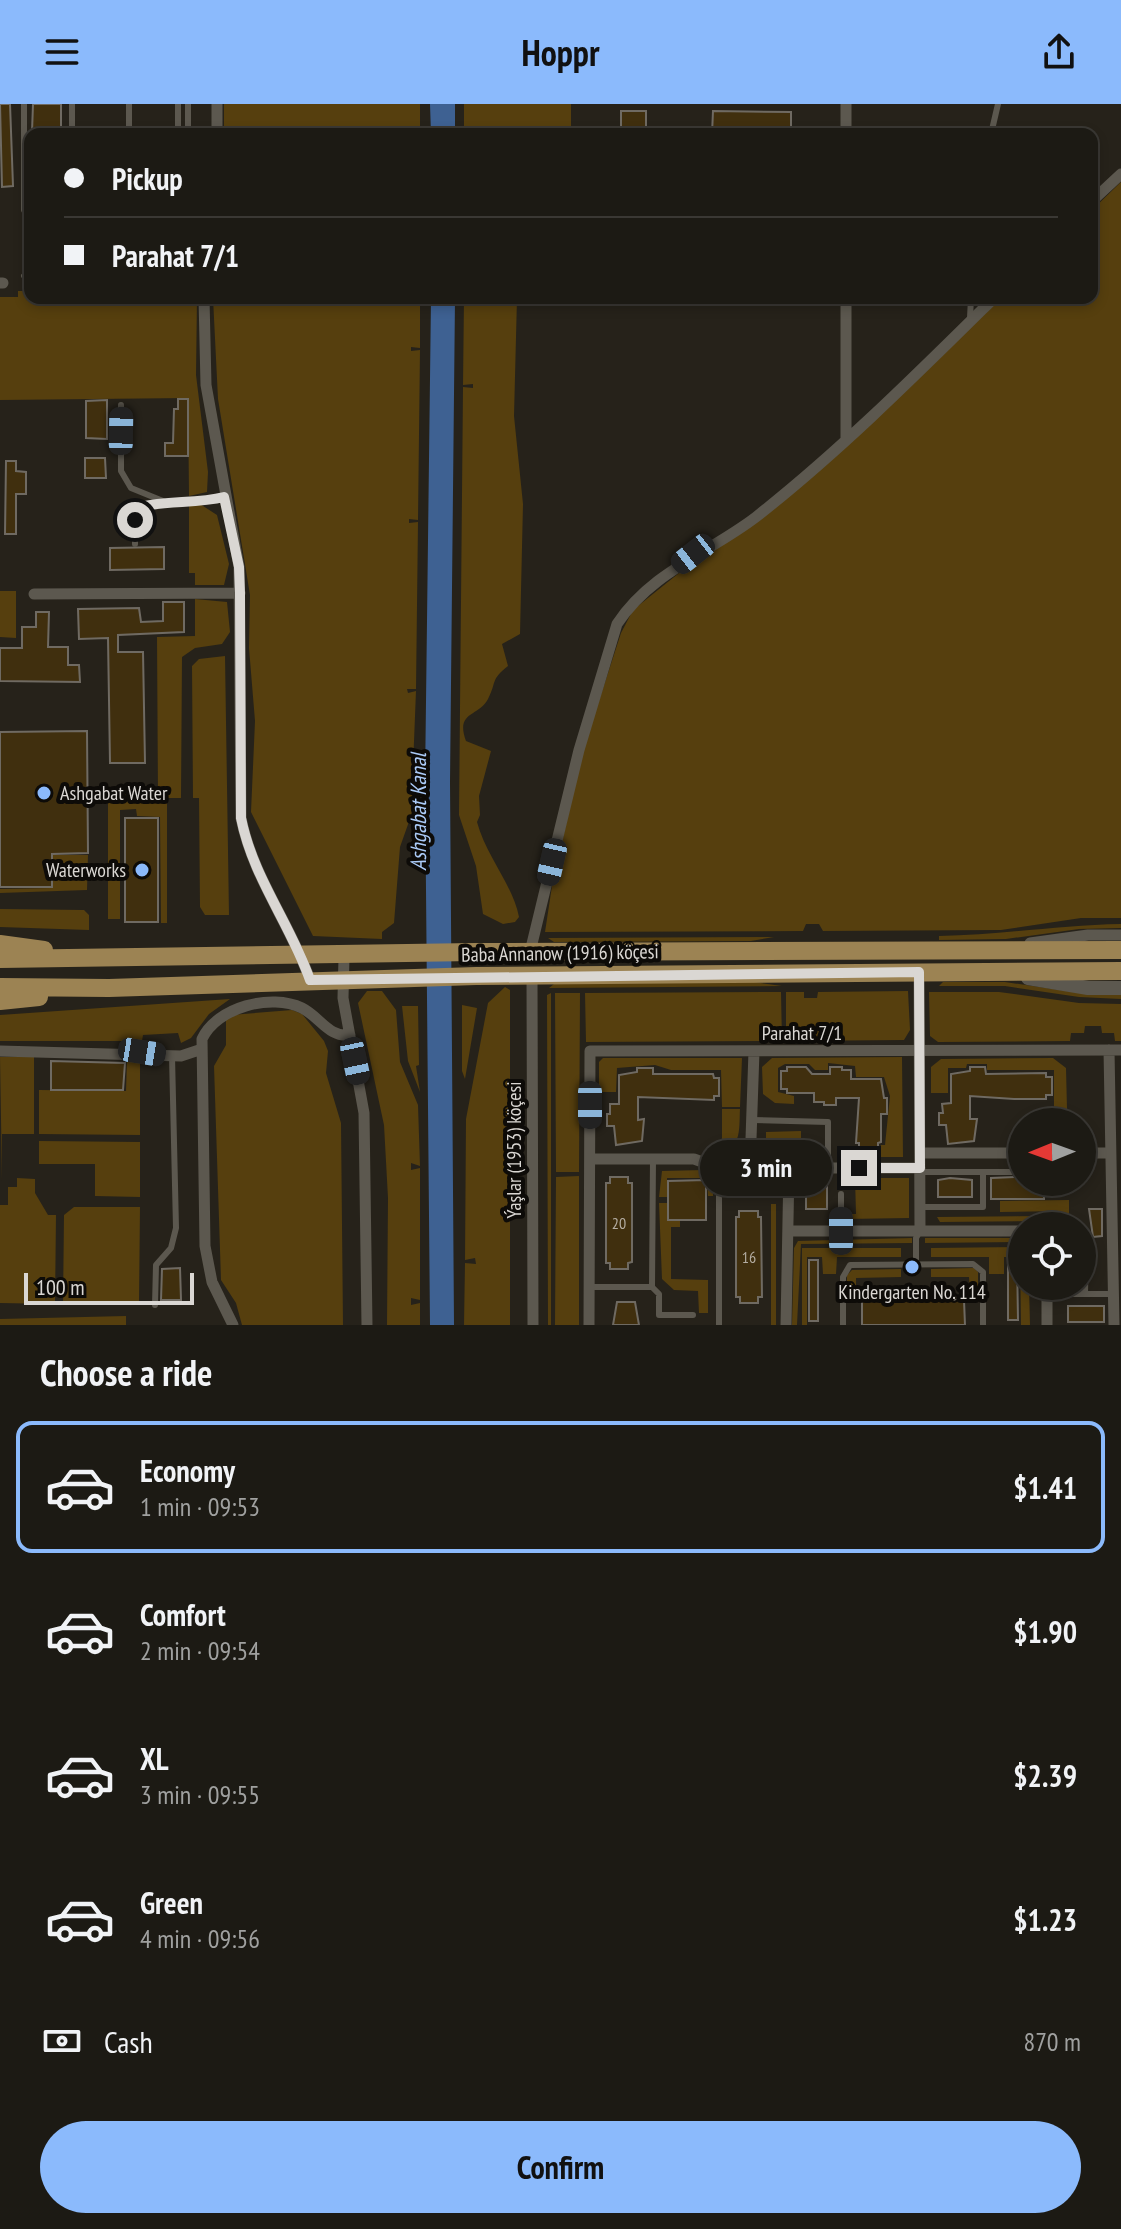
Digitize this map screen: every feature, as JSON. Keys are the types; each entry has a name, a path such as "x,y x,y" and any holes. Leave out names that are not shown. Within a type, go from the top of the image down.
{"main road":[{"path":"0,944 98,958"},
{"name":"Baba Annanow (1916) köçesi","path":"0,959 344,957 474,952 1121,950"},
{"name":"Baba Annanow (1916) köçesi","path":"0,987 109,988 532,975 1121,971"},
{"path":"0,1001 109,988"}],"street":[{"path":"217,104 217,128"},
{"path":"846,104 846,128"},
{"path":"1098,195 1121,174"},
{"path":"204,304 206,385 239,567 241,818 248,851 258,876 302,957 310,980"},
{"path":"846,304 846,438"},
{"path":"530,952 579,750 617,624 628,606 693,554 753,519 846,438 988,304"},
{"path":"34,594 240,593"},
{"name":"Baba Annanow (1916) köçesi","path":"988,949 1088,935 1121,935"},
{"path":"344,957 343,998 365,1127 367,1325"},
{"path":"988,971 1088,988 1121,988"},
{"path":"919,972 920,1231"},
{"name":"Ýaşlar (1953) köçesi","path":"532,975 533,1325"},
{"path":"233,1325 212,1282 205,1246 204,1097 199,1050 206,1030 237,1007 293,1005 305,1010 335,1034 350,1035"},
{"path":"0,1051 172,1055 199,1050"},
{"path":"1114,1325 1118,1175 1110,1153 1115,1117 1115,1050"},
{"name":"Parahat 7/1","path":"589,1325 590,1051 1115,1050"},
{"path":"750,1168 754,1051"},
{"path":"920,1153 1008,1153"},
{"path":"1096,1153 1110,1153"},
{"path":"590,1159 694,1159 719,1168 920,1170"},
{"path":"786,1325 789,1168"},
{"path":"789,1231 1008,1231"},
{"path":"1047,1300 1047,1325"}],"lane":[{"path":"24,104 24,210"},
{"path":"72,104 72,128"},
{"path":"129,104 129,128"},
{"path":"178,104 178,128"},
{"path":"188,104 188,128"},
{"path":"992,128 998,104"},
{"path":"969,322 970,304"},
{"path":"121,405 121,471 126,483 163,501"},
{"path":"135,544 135,520 140,507 138,490"},
{"path":"140,507 163,501 199,502 224,497"},
{"path":"155,1305 156,1265 171,1248 176,1228 172,1055"},
{"path":"752,1120 828,1122 828,1168"},
{"path":"652,1287 653,1159"},
{"path":"719,1168 719,1325"},
{"path":"920,1170 1008,1172"},
{"path":"920,1207 983,1207 983,1172"},
{"path":"841,1194 841,1231"},
{"path":"916,1264 916,1238 920,1231"},
{"path":"843,1325 843,1277 847,1268 916,1264 977,1265 983,1272 983,1325"},
{"path":"589,1287 652,1287 659,1294 659,1315 693,1315"},
{"path":"1096,1294 1114,1294"}],"shaded area":[{"path":"224,104 420,104 420,128 224,128"},
{"path":"464,104 571,104 571,128 464,128"},
{"path":"1121,182 1121,918 1081,918 1001,930 823,931 819,924 806,924 803,931 545,932 552,886 583,750 621,633 633,610 907,390 995,304 1098,304 1098,204"},
{"path":"18,291 24,291 24,304 197,304 196,375 208,472 207,492 189,496 188,398 0,400 0,297 18,297"},
{"path":"213,304 420,304 420,348 411,347 411,351 420,350 418,520 409,519 409,523 418,522 416,689 407,689 408,693 416,691 413,767 417,799 400,847 394,923 382,932 382,939 313,936 251,812 255,721 249,648 250,595 218,399"},
{"path":"464,304 517,304 514,416 523,504 520,634 502,644 508,666 496,678 484,705 466,719 463,731 466,741 491,751 479,796 480,815 477,822 516,905 519,917 515,922 503,924 483,914 476,866 459,815 463,387 473,388 473,384 463,385"},
{"path":"189,504 200,504 217,515 229,564 224,585 195,585 195,573 189,573"},
{"path":"0,591 16,591 16,638 0,637"},
{"path":"195,599 227,602 230,632 222,644 195,648 182,657 181,798 158,798 157,637 195,636"},
{"path":"225,656 229,915 205,915 200,907 199,798 193,798 192,666 199,659"},
{"path":"108,788 149,788 150,802 167,802 167,923 161,923 160,817 137,816 136,809 120,810 120,919 108,919"},
{"path":"53,855 88,855 87,890 0,893 0,889 53,888"},
{"path":"0,909 84,910 89,915 89,930 0,927"},
{"path":"1121,924 1121,928 1079,929 1006,939 939,940 939,936"},
{"path":"774,937 751,941 554,942 548,938"},
{"path":"754,982 782,986 549,988 554,984"},
{"path":"943,982 1005,982 1080,993 1121,994 1121,999 1079,997 1005,986 939,986"},
{"path":"505,987 510,990 510,1325 464,1325 465,1263 476,1264 475,1258 465,1260 466,1119 488,1003"},
{"path":"367,991 382,991 396,1010 400,1062 418,1105 420,1166 411,1163 411,1170 420,1168 420,1300 411,1298 411,1305 420,1303 420,1325 387,1325 388,1198 384,1125 358,1003"},
{"path":"908,991 910,1030 904,1040 786,1041 786,992 804,992 804,998 817,998 818,992"},
{"path":"781,992 782,1041 586,1042 585,993"},
{"path":"929,992 999,992 1079,1003 1121,1004 1121,1041 1115,1041 1114,1033 1102,1033 1101,1026 1085,1026 1084,1033 1071,1033 1070,1041 938,1042 930,1036"},
{"path":"551,993 551,1325 548,1325 547,995"},
{"path":"555,993 580,993 579,1172 556,1172"},
{"path":"230,999 209,1014 191,1038 181,1043 178,1033 143,1035 142,1041 0,1041 0,1015"},
{"path":"462,1005 477,1008 465,1079 462,1071"},
{"path":"402,1006 418,1006 419,1065 416,1066 420,1092 408,1061"},
{"path":"292,1010 302,1014 324,1041 328,1051 326,1073 341,1123 343,1325 242,1325 236,1303 221,1280 214,1066 226,1045 226,1019 231,1015"},
{"path":"0,1057 34,1057 34,1134 2,1134 2,1181"},
{"path":"902,1057 903,1157 855,1157 855,1151 880,1151 881,1145 885,1145 890,1096 884,1077 856,1077 855,1066 828,1063 828,1070 815,1070 809,1064 785,1064 778,1068 778,1092 794,1096 794,1104 775,1103 763,1094 762,1067 772,1058"},
{"path":"603,1058 742,1058 740,1107 722,1107 721,1070 671,1070 655,1065 617,1068 616,1092 599,1092 599,1062"},
{"path":"1053,1058 1066,1068 1067,1108 1054,1108 1054,1070 987,1070 987,1064 967,1064 966,1068 948,1068 948,1093 931,1093 931,1067 941,1059"},
{"path":"127,1060 140,1060 140,1135 39,1134 39,1090 126,1091"},
{"path":"722,1109 740,1109 736,1141 722,1152"},
{"path":"801,1131 801,1153 766,1153 766,1132"},
{"path":"39,1141 140,1142 140,1197 95,1196 95,1164 39,1164"},
{"path":"704,1170 713,1178 713,1196 708,1196 707,1178 667,1178 667,1197 659,1197 662,1171"},
{"path":"579,1176 579,1325 555,1325 556,1177"},
{"path":"17,1178 35,1179 35,1193 48,1215 56,1215 55,1304 0,1303 0,1205 8,1205 8,1187 17,1187"},
{"path":"855,1178 909,1178 909,1218 846,1219 846,1214 856,1214"},
{"path":"1069,1200 1069,1212 1000,1212 1000,1201"},
{"path":"659,1203 667,1203 667,1221 680,1221 680,1227 671,1227 671,1279 708,1280 708,1313 699,1313 698,1291 674,1290 662,1279"},
{"path":"771,1204 776,1204 776,1325 771,1325"},
{"path":"74,1207 140,1207 139,1304 63,1304 64,1215"},
{"path":"1008,1216 1008,1221 940,1222 937,1217"},
{"path":"912,1238 912,1243 801,1244 797,1325 792,1325 794,1248 798,1241"},
{"path":"925,1238 1008,1238 1008,1242 925,1243"},
{"path":"1008,1247 1008,1257 1004,1257 1004,1274 989,1274 989,1257 931,1257 931,1248"},
{"path":"802,1248 901,1248 901,1257 837,1257 836,1274 823,1274 822,1257 807,1257 807,1325 802,1325"},
{"path":"974,1268 978,1272 978,1295 970,1295 969,1277 931,1277 931,1269"},
{"path":"901,1269 901,1277 856,1278 856,1294 847,1294 847,1275 852,1270"},
{"path":"1021,1300 1029,1300 1030,1325 1021,1325"},
{"path":"126,1316 126,1325 0,1325 0,1319"}],"water":[{"path":"430,104 455,104 455,128 431,128"},
{"path":"431,304 455,304 450,782 454,1325 430,1325 425,782"}],"building":[{"path":"0,104 10,104 13,186 2,187"},
{"path":"33,104 61,104 61,128 32,128"},
{"path":"621,111 646,111 646,128 621,128"},
{"path":"713,111 791,112 791,128 712,128"},
{"path":"178,399 188,399 188,456 165,456 165,443 173,443 174,409 178,409"},
{"path":"107,400 107,439 86,438 86,401"},
{"path":"85,458 105,458 106,478 85,478"},
{"path":"6,461 16,461 16,471 26,472 26,494 16,494 16,534 5,534"},
{"path":"164,547 164,569 110,570 110,548"},
{"path":"163,602 184,602 184,632 118,635 118,652 143,652 145,763 110,763 108,638 79,639 78,609 139,608 141,622 163,621"},
{"path":"36,612 49,612 48,647 68,647 68,665 79,665 80,682 0,681 0,648 22,648 22,627 36,627"},
{"name":"Ashgabat Water","path":"87,731 88,853 52,854 52,887 0,887 0,732"},
{"name":"Waterworks","path":"125,818 158,818 158,922 125,922"},
{"path":"51,1061 125,1063 123,1090 51,1090"},
{"path":"787,1067 806,1067 812,1074 830,1074 830,1067 842,1067 842,1070 851,1070 851,1079 881,1079 884,1098 887,1098 887,1114 881,1114 881,1142 878,1148 859,1149 859,1143 856,1143 859,1098 836,1098 836,1105 824,1105 824,1102 814,1102 814,1093 787,1093 787,1089 781,1089 781,1071 787,1071"},
{"path":"970,1067 985,1067 986,1074 1046,1073 1046,1077 1052,1077 1052,1095 1046,1095 1046,1099 970,1096 970,1119 977,1119 974,1141 948,1144 946,1125 939,1125 939,1113 943,1113 942,1104 951,1103 951,1074 970,1071"},
{"path":"637,1068 653,1068 653,1074 713,1074 714,1078 719,1078 719,1096 714,1096 714,1100 638,1097 638,1120 644,1119 642,1141 616,1145 614,1126 607,1126 607,1114 610,1114 610,1104 619,1104 619,1075 637,1072"},
{"path":"610,1177 628,1177 628,1183 632,1183 632,1262 628,1263 628,1269 610,1269 610,1263 606,1263 606,1183 610,1183"},
{"path":"742,1177 778,1177 778,1192 742,1193"},
{"path":"1008,1177 1008,1196 1044,1196 1044,1199 991,1199 991,1178"},
{"path":"827,1178 827,1209 806,1209 806,1179"},
{"path":"706,1180 706,1220 668,1220 668,1181"},
{"path":"938,1180 972,1180 972,1197 938,1197"},
{"path":"1089,1209 1102,1209 1102,1236 1096,1237 1096,1212 1089,1212"},
{"path":"739,1211 758,1211 758,1217 761,1217 762,1297 758,1297 758,1303 740,1303 740,1297 736,1297 736,1217 739,1217"},
{"path":"809,1260 818,1260 818,1321 809,1321"},
{"path":"180,1268 181,1300 161,1300 162,1269"},
{"path":"862,1300 964,1300 965,1325 862,1325"},
{"path":"1008,1300 1018,1300 1018,1320 1008,1320"},
{"path":"617,1302 635,1302 639,1325 613,1325"},
{"path":"1068,1306 1104,1306 1104,1322 1068,1322"}],"place":[{"name":"Ashgabat Water","path":"44,793"},
{"name":"Waterworks","path":"142,870"},
{"name":"Kindergarten No. 114","path":"912,1267"}],"route":[{"path":"135,520 140,507 163,501 199,502 224,497 239,567 241,818 248,851 258,876 302,957 310,980 504,975 919,972 920,1168 859,1168"}],"water label":[{"name":"Ashgabat Kanal","path":"418,812"}]}
